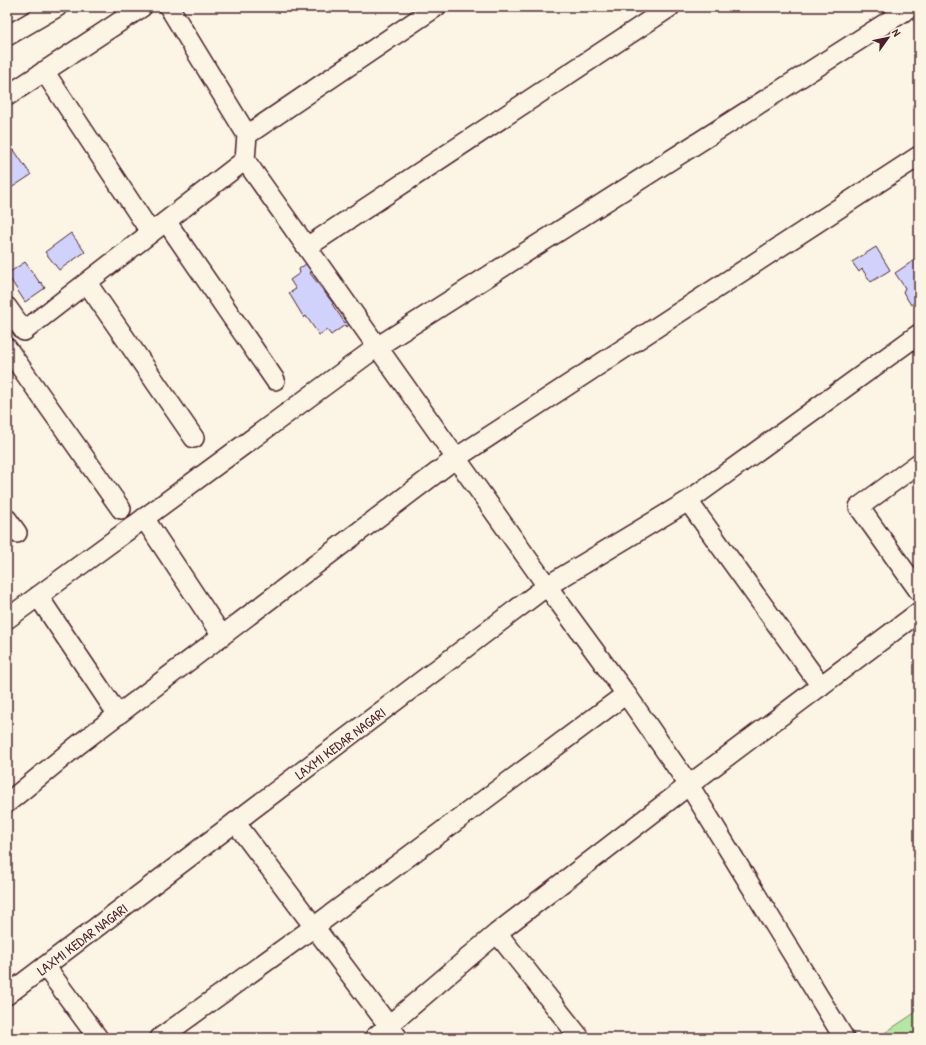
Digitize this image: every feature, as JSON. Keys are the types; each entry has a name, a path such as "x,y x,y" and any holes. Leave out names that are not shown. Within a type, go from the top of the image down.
{"street":[{"path":"7,36 57,7"},
{"path":"7,96 142,7"},
{"path":"169,7 247,135 245,160 547,586 626,694 689,785 844,1038"},
{"path":"247,135 436,7"},
{"path":"307,247 670,7"},
{"path":"7,618 378,347 911,7"},
{"path":"44,71 151,233"},
{"path":"8,799 456,458 919,156"},
{"path":"7,343 24,332 245,160"},
{"path":"166,221 275,380"},
{"path":"87,283 194,438"},
{"path":"7,307 24,332"},
{"name":"LAXMI KEDAR NAGARI","path":"7,995 547,586 688,501 919,334"},
{"path":"7,348 121,509"},
{"path":"919,463 859,507 919,591"},
{"path":"688,501 821,686"},
{"path":"144,518 222,636"},
{"path":"38,596 118,715"},
{"path":"374,1038 393,1032 497,933 689,785 919,612"},
{"path":"160,1038 314,927 626,694"},
{"path":"235,822 393,1032"},
{"path":"497,933 580,1038"},
{"path":"45,966 98,1038"}],"green space":[{"path":"919,1010 919,1038 877,1038"}],"building":[{"path":"14,150 31,175 8,190 7,155"},
{"path":"71,233 85,252 59,270 45,252"},
{"path":"876,247 890,270 871,282 862,269 859,272 852,262"},
{"path":"919,257 919,299 911,305 903,292 905,288 895,273"},
{"path":"310,261 316,269 310,273 332,302 336,301 332,304 345,323 350,319 353,322 346,327 345,325 331,335 327,330 319,335 306,316 304,318 289,293 296,289 290,280 300,273 299,269"},
{"path":"25,262 45,288 25,302 7,274"}]}
